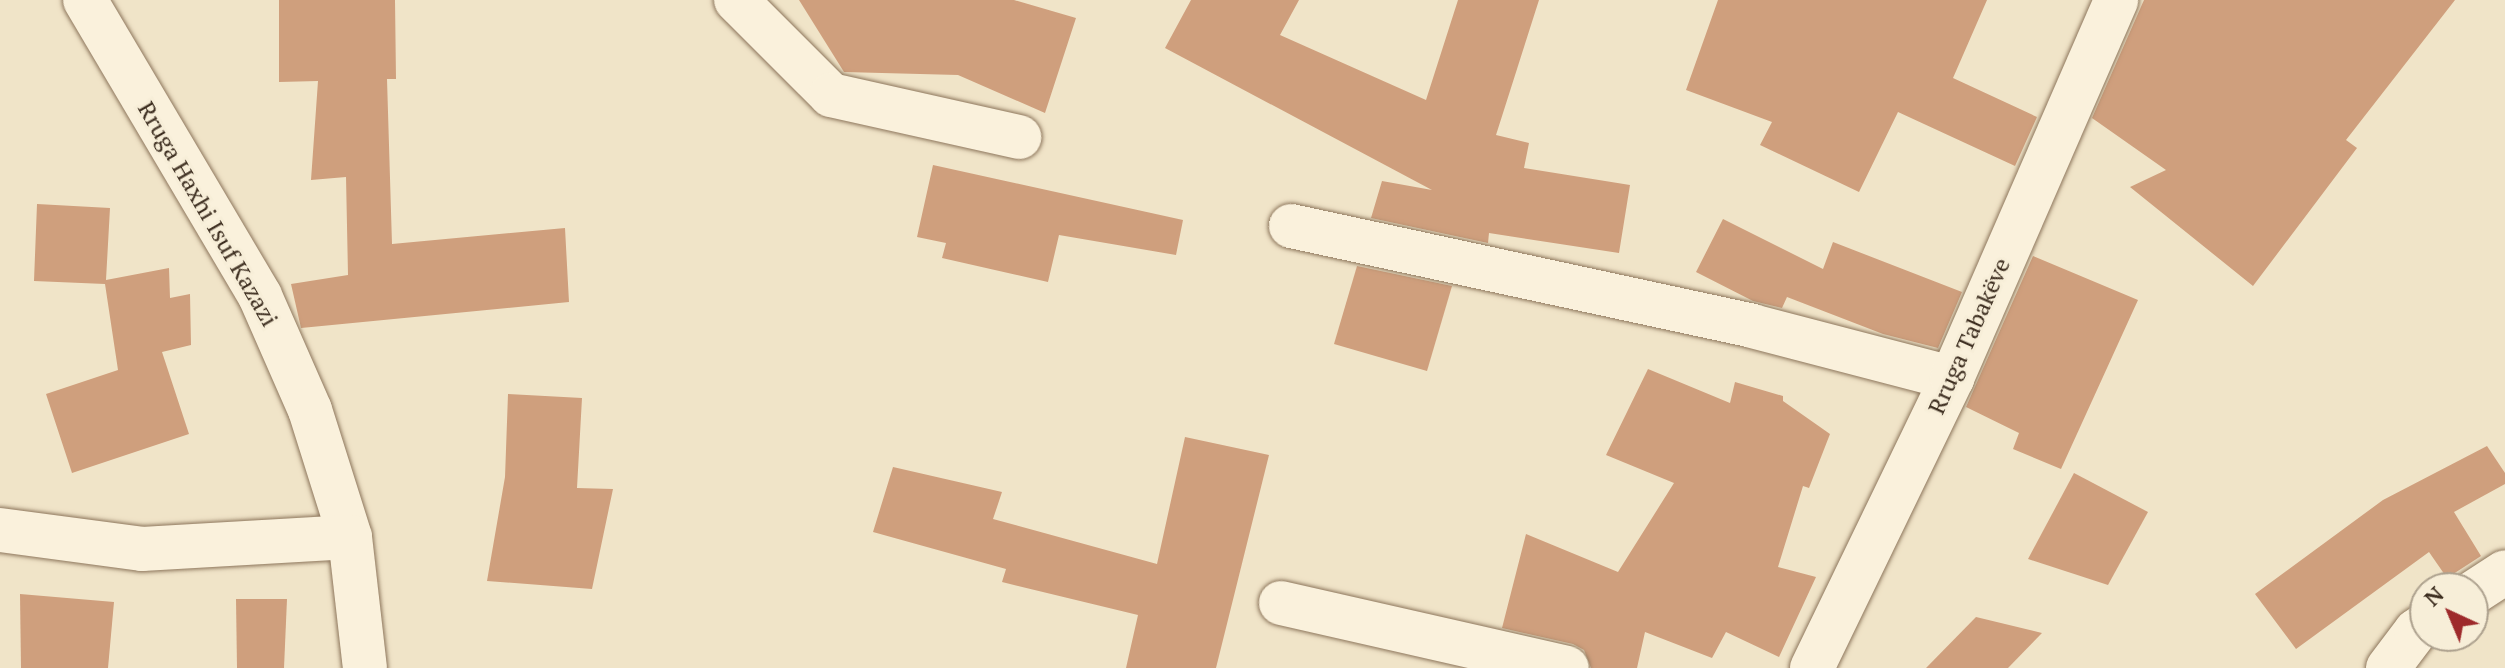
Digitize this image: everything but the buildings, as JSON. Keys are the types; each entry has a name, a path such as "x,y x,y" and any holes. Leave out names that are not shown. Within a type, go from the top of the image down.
{"street":[{"name":"Rruga Haxhi Isuf Kazazi","path":"85,0 260,296 310,410 350,537 365,668"},
{"path":"736,0 831,95 1019,137"},
{"name":"Rruga Tabakëve","path":"1812,668 1952,378 2116,0"},
{"path":"1291,226 1752,326 1952,378"},
{"path":"0,530 142,549 350,537"},
{"path":"1281,603 1567,668"},
{"path":"2388,668 2409,640"}]}
